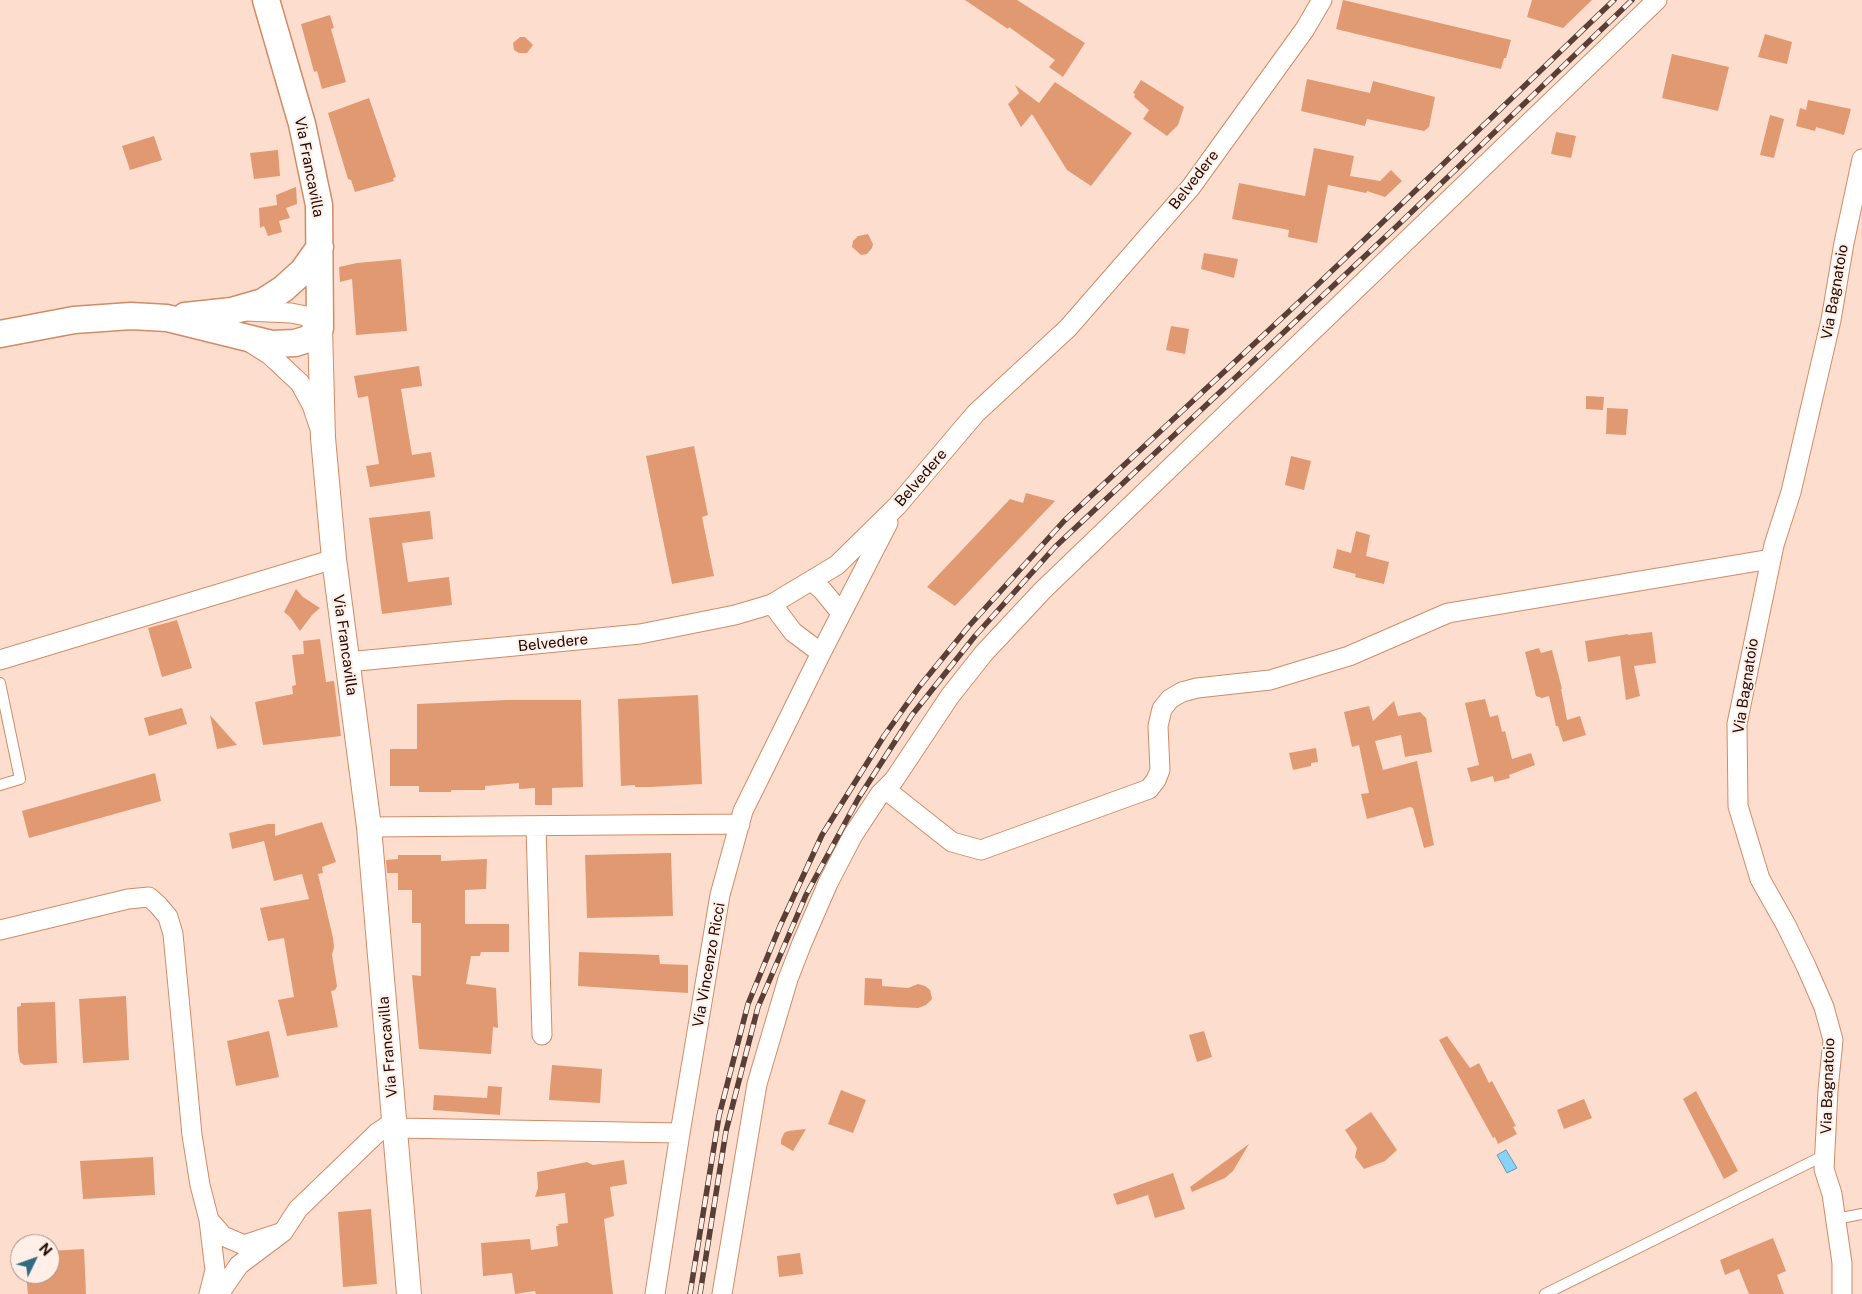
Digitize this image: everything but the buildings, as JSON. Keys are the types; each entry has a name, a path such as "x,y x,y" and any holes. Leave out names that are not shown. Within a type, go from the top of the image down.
{"main road":[{"name":"Via Francavilla","path":"266,0 302,124 319,204 320,328"},
{"path":"235,323 262,302 283,290 303,271 320,247"},
{"path":"0,334 74,320 131,316 235,323 272,344 294,343 308,339 320,328"}],"street":[{"name":"Belvedere","path":"347,662 640,634 735,615 772,604 837,565 897,506 976,413 1068,328 1191,187 1305,29 1322,0"},
{"path":"722,1294 757,1084 788,979 802,943 845,851 869,811 894,780 950,696 984,653 1017,616 1657,0"},
{"name":"Via Bagnatoio","path":"1842,1294 1842,1263 1836,1219 1832,1194 1824,1169 1828,1090 1833,1040 1824,1007 1806,966 1760,879 1738,806 1737,724 1771,559 1791,492 1831,320 1845,233 1862,159"},
{"path":"235,323 300,383 312,405 323,438"},
{"name":"Via Francavilla","path":"320,328 323,438 334,559 369,827 409,1294"},
{"name":"Via Vincenzo Ricci","path":"655,1294 720,895 743,811 841,613 897,506"},
{"path":"0,660 334,559"},
{"path":"885,789 952,842 981,850 1149,789 1156,780 1160,770 1158,726 1162,709 1170,699 1182,692 1197,688 1270,680 1349,656 1448,613 1771,559"},
{"path":"812,581 841,613"},
{"path":"772,604 793,632 821,653"},
{"path":"369,827 740,824"},
{"path":"536,826 542,1035"},
{"path":"0,930 128,899 149,897 168,917 173,934 192,1135 200,1185 209,1220 216,1270 209,1294"},
{"path":"219,1294 239,1265 283,1232 298,1209 376,1133 395,1124 680,1133"},
{"path":"209,1220 223,1236 244,1245 283,1232"}],"lane":[{"path":"0,683 20,779 0,785"},
{"path":"1545,1294 1825,1155"},
{"path":"1836,1219 1862,1214"}],"water":[{"path":"1506,1150 1517,1168 1507,1173 1497,1155"}],"railway":[{"path":"690,1294 719,1116 748,1004 780,926 822,835 884,736 919,687 969,626 1064,521 1313,289 1614,0"},
{"path":"700,1294 726,1131 758,1007 806,895 858,799 912,715 975,636 1055,547 1397,226 1632,0"}]}
